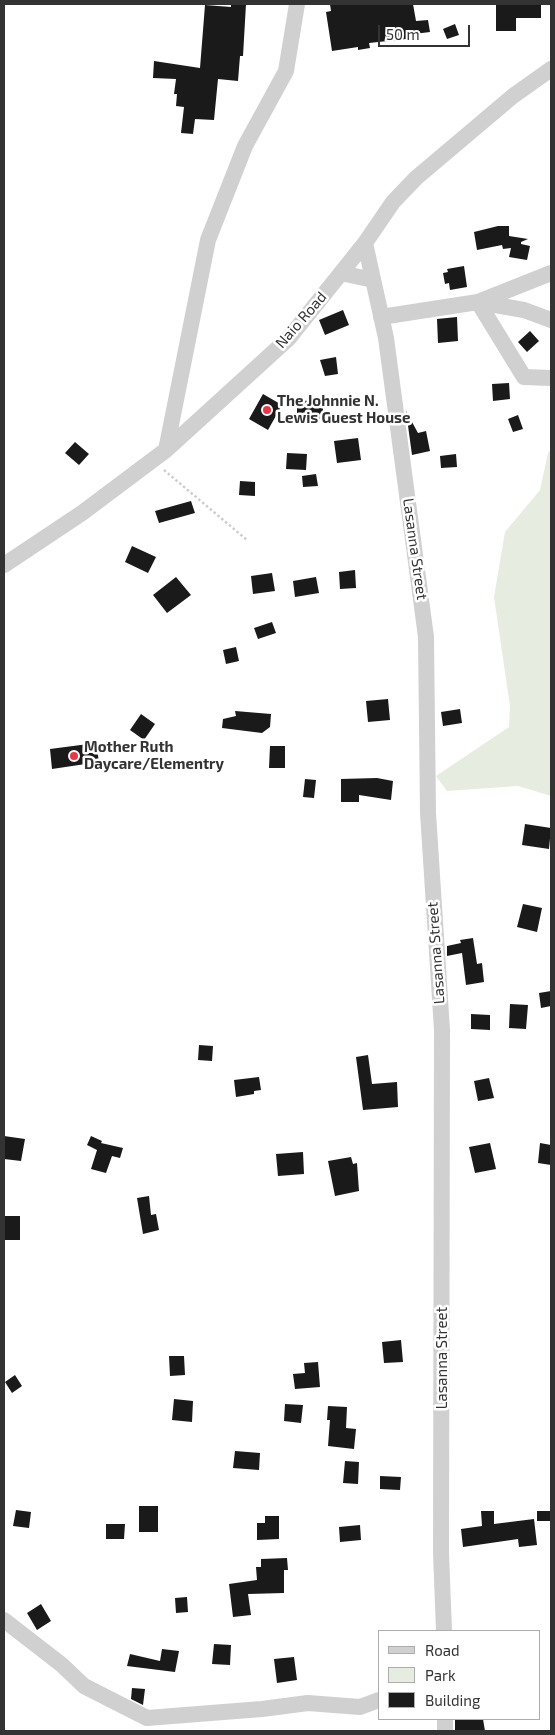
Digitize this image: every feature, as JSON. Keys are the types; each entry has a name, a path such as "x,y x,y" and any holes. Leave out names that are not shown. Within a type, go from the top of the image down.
{"street":[{"path":"166,450 208,240 246,146 286,71 297,4"},
{"name":"Naio Road","path":"4,565 82,513 166,450 289,338 365,243 393,202 416,178 513,96 551,69"},
{"name":"Lasanna Street","path":"365,243 381,317 426,637 428,812 442,1030 441,1553 444,1630"},
{"path":"341,273 373,280"},
{"path":"381,317 478,302 551,273"},
{"path":"478,302 524,310 551,320"},
{"path":"478,302 524,377 551,378"},
{"path":"4,1620 84,1686 147,1718 262,1709 308,1703 360,1708 378,1700"}],"path":[{"path":"166,450 160,467 247,540"}],"green space":[{"path":"551,449 551,796 518,786 447,791 436,776 509,727 510,706 494,597 505,532 540,490 548,453"}],"building":[{"path":"231,4 246,4 243,56 240,56 238,81 218,79 214,120 195,119 193,134 181,133 184,107 176,106 177,94 174,94 176,79 153,78 154,61 200,68 205,5 231,7"},
{"path":"330,4 413,4 416,21 428,20 430,32 406,35 406,39 369,43 370,48 358,50 358,47 332,51 326,12 331,11"},
{"path":"496,4 541,5 541,18 516,18 516,31 496,31"},
{"path":"455,24 459,35 447,39 443,29"},
{"path":"498,226 509,226 509,236 528,239 521,242 521,244 530,246 527,260 509,257 511,248 503,249 502,245 477,250 474,232"},
{"path":"464,266 467,287 450,290 449,283 445,284 443,273 448,272 447,269"},
{"path":"343,310 349,325 325,335 319,320"},
{"path":"457,317 458,341 438,343 437,319"},
{"path":"530,331 539,341 527,352 518,342"},
{"path":"336,357 338,374 325,376 320,360"},
{"path":"509,383 510,399 493,401 492,384"},
{"path":"263,394 282,405 268,430 249,419"},
{"path":"323,400 323,419 297,420 297,401"},
{"path":"406,411 418,433 426,431 430,451 412,455"},
{"path":"518,415 523,429 513,432 508,419"},
{"path":"358,438 361,460 337,463 334,441"},
{"path":"75,442 89,454 79,465 65,453"},
{"path":"287,453 307,454 306,470 286,469"},
{"path":"456,454 457,467 441,468 440,456"},
{"path":"316,474 318,486 303,487 302,476"},
{"path":"240,481 255,482 255,496 239,495"},
{"path":"191,501 195,513 159,523 155,511"},
{"path":"132,546 156,557 148,573 125,562"},
{"path":"355,570 356,588 340,589 339,572"},
{"path":"272,573 275,591 253,594 251,576"},
{"path":"176,577 191,595 167,613 153,595"},
{"path":"316,577 319,593 295,597 293,581"},
{"path":"272,622 276,633 258,639 254,628"},
{"path":"236,647 239,661 226,664 223,650"},
{"path":"388,699 390,720 368,722 366,701"},
{"path":"460,709 462,723 443,726 441,712"},
{"path":"235,711 271,714 270,727 262,733 222,728 223,719 236,716"},
{"path":"141,714 155,724 144,740 130,730"},
{"name":"Mother Ruth Daycare/Elementry","path":"96,743 99,762 52,769 50,749"},
{"path":"270,746 285,746 285,768 269,768"},
{"path":"377,778 393,781 391,800 359,795 359,802 341,802 341,779"},
{"path":"305,779 316,780 314,798 303,797"},
{"path":"525,824 551,828 549,849 522,845"},
{"path":"523,904 542,908 537,932 517,927"},
{"path":"473,938 477,964 482,963 484,982 466,985 462,953 447,956 447,946 461,943 460,940"},
{"path":"551,991 551,1006 541,1008 539,993"},
{"path":"510,1004 528,1005 526,1029 509,1028"},
{"path":"471,1014 490,1015 490,1030 471,1029"},
{"path":"199,1045 213,1046 212,1061 198,1060"},
{"path":"368,1055 372,1084 397,1082 398,1107 363,1110 356,1057"},
{"path":"259,1077 261,1090 254,1091 254,1094 236,1097 234,1080"},
{"path":"489,1078 494,1098 478,1101 474,1081"},
{"path":"4,1136 25,1139 21,1161 4,1159"},
{"path":"91,1136 102,1141 101,1143 123,1148 120,1158 112,1156 106,1173 91,1169 97,1150 87,1145"},
{"path":"490,1143 496,1169 475,1173 469,1147"},
{"path":"540,1143 551,1145 551,1165 538,1163"},
{"path":"303,1152 304,1174 278,1176 276,1154"},
{"path":"351,1157 353,1164 357,1163 359,1191 335,1196 328,1161"},
{"path":"149,1196 151,1215 156,1214 159,1230 143,1234 137,1198"},
{"path":"4,1216 20,1216 20,1240 4,1240"},
{"path":"401,1340 403,1362 384,1363 382,1342"},
{"path":"169,1356 184,1356 185,1375 170,1376"},
{"path":"318,1362 320,1387 295,1389 293,1374 305,1373 304,1363"},
{"path":"15,1375 22,1386 12,1393 5,1382"},
{"path":"174,1399 193,1401 192,1422 172,1420"},
{"path":"285,1404 303,1405 301,1423 284,1421"},
{"path":"328,1406 347,1407 346,1428 356,1429 354,1449 328,1446 330,1420 327,1420"},
{"path":"235,1451 260,1453 259,1470 233,1468"},
{"path":"345,1461 359,1462 358,1484 343,1483"},
{"path":"380,1476 401,1477 400,1490 380,1489"},
{"path":"139,1506 158,1506 158,1532 139,1532"},
{"path":"16,1510 31,1512 29,1528 13,1526"},
{"path":"481,1511 494,1511 494,1524 534,1519 537,1545 519,1547 518,1539 463,1547 461,1529 482,1526"},
{"path":"537,1511 551,1511 551,1521 537,1521"},
{"path":"265,1516 279,1516 279,1539 257,1540 257,1523 265,1523"},
{"path":"106,1524 125,1524 124,1539 106,1539"},
{"path":"360,1525 361,1540 340,1542 339,1527"},
{"path":"287,1558 288,1570 284,1570 284,1593 248,1594 251,1615 233,1617 229,1584 257,1580 256,1567 261,1567 261,1559"},
{"path":"187,1597 188,1612 176,1613 175,1598"},
{"path":"41,1604 51,1621 37,1630 27,1613"},
{"path":"214,1644 231,1645 230,1665 212,1664"},
{"path":"162,1649 179,1651 175,1672 127,1666 130,1654 160,1661"},
{"path":"294,1657 297,1680 277,1683 274,1659"},
{"path":"132,1688 145,1689 143,1705 131,1699"},
{"path":"455,1720 483,1720 485,1731 455,1731"}],"place":[{"name":"The Johnnie N. Lewis Guest House","path":"267,410"},
{"name":"Mother Ruth Daycare/Elementry","path":"74,756"}]}
